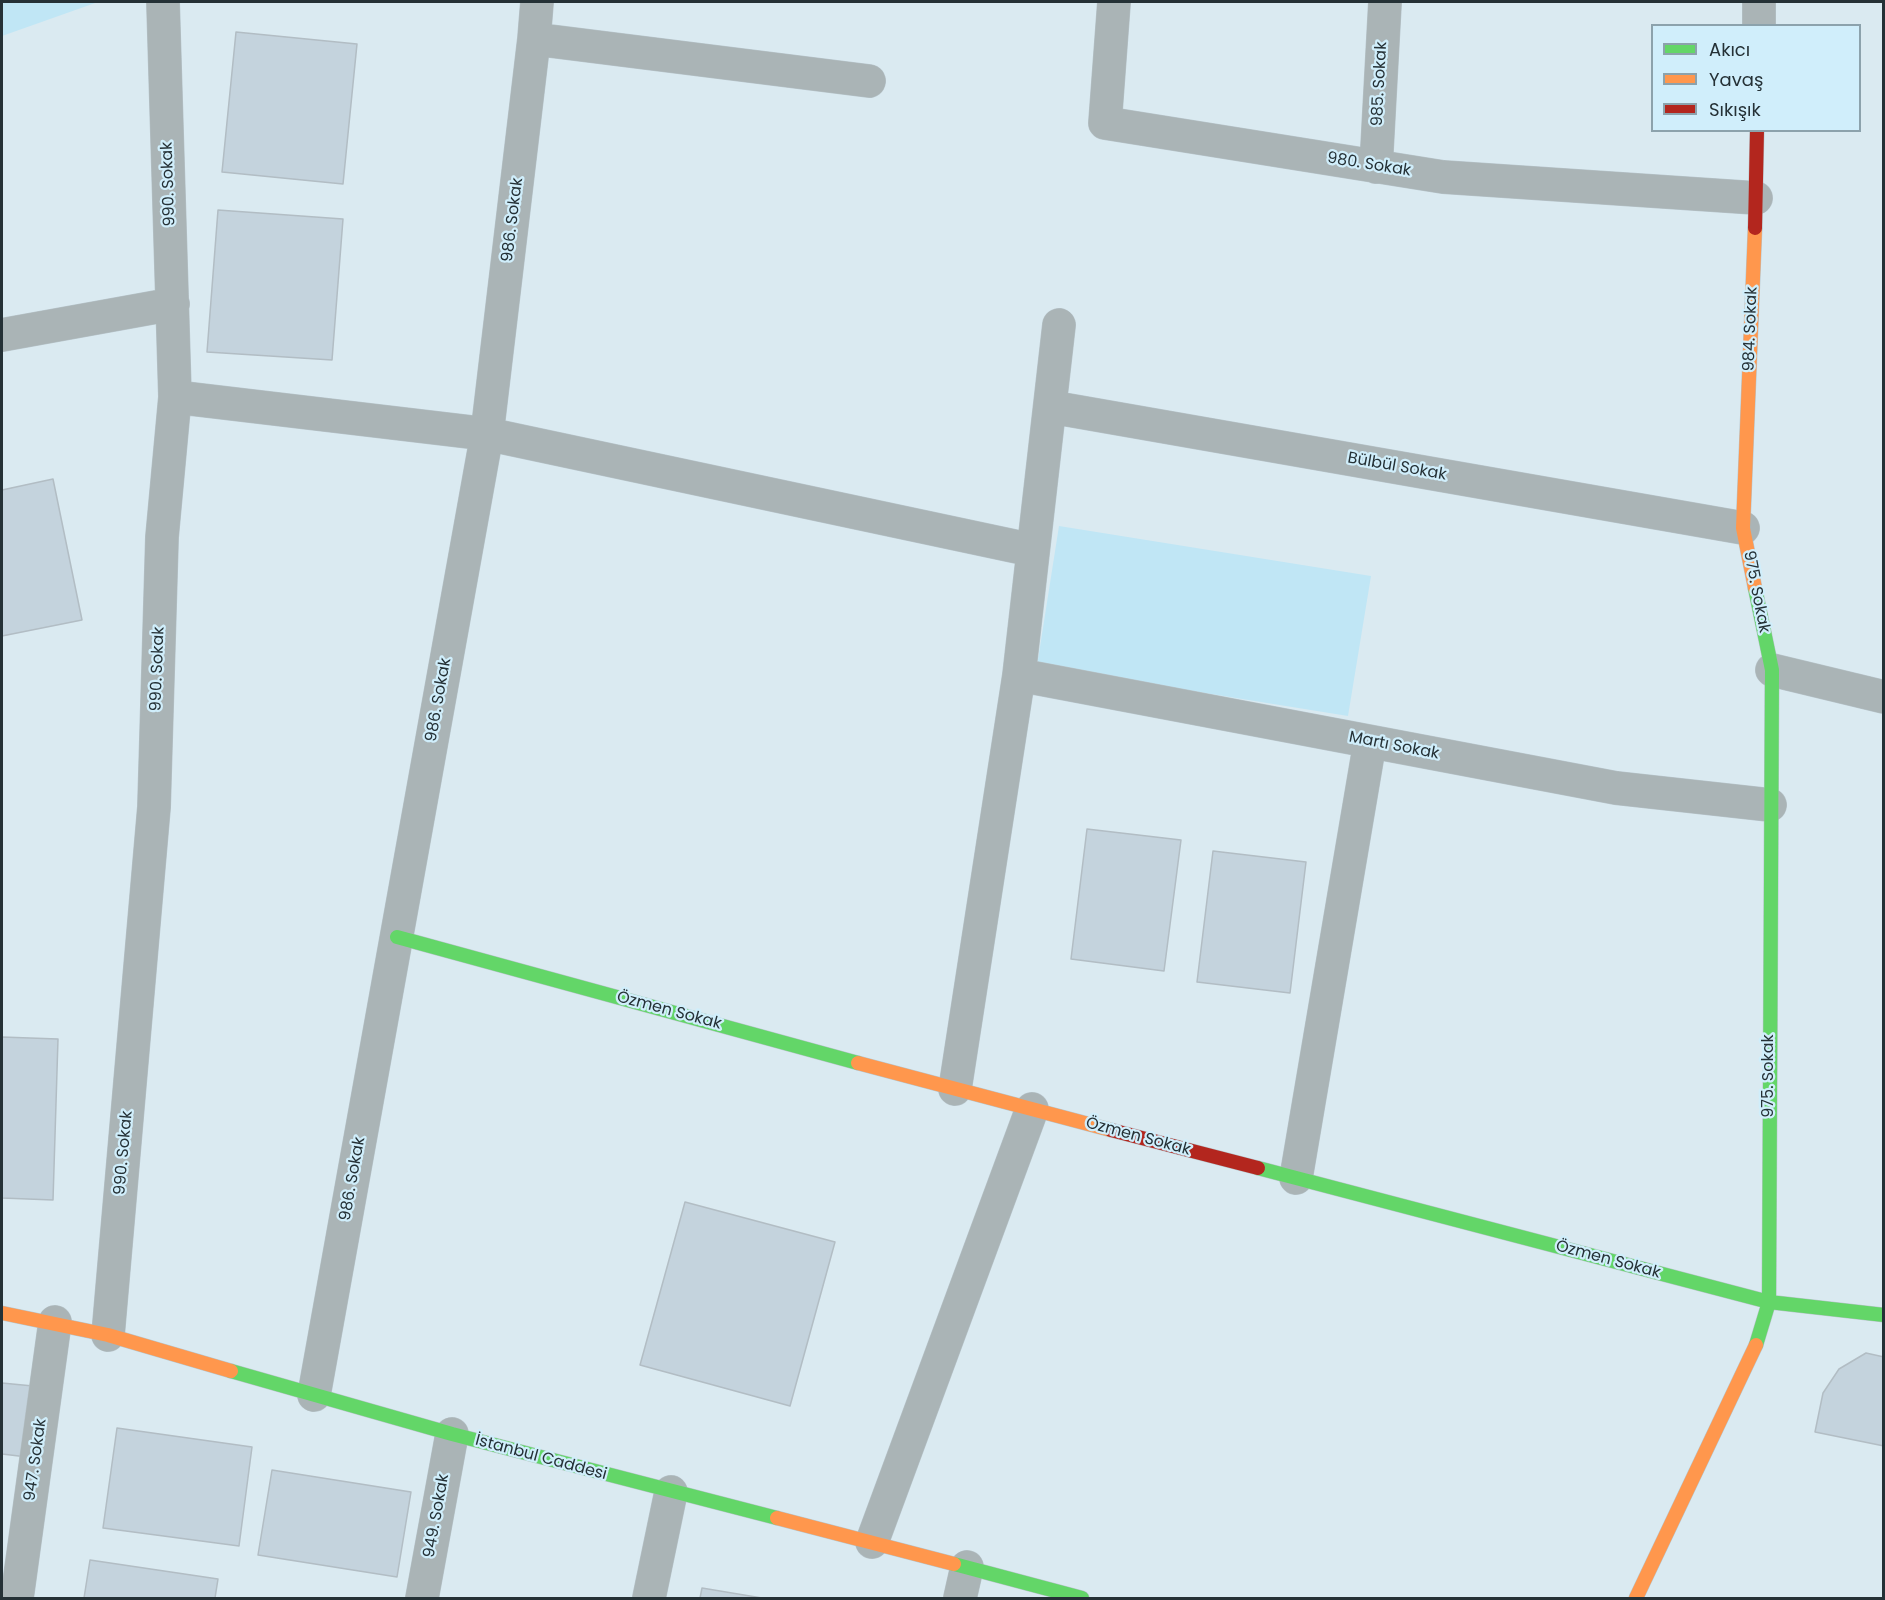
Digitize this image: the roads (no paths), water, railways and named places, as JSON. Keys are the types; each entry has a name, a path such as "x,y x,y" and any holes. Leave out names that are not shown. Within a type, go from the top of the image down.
{"street":[{"name":"990. Sokak","path":"108,1335 154,807 162,537 175,397 163,2"},
{"name":"986. Sokak","path":"314,1395 487,434 537,2"},
{"name":"980. Sokak","path":"1114,2 1105,123 1443,177 1756,198"},
{"name":"985. Sokak","path":"1376,167 1384,2"},
{"path":"1759,2 1759,24"},
{"path":"534,39 869,81"},
{"name":"984. Sokak","path":"1743,528 1757,132"},
{"path":"2,335 173,304"},
{"path":"955,1089 1019,675 1059,325"},
{"path":"175,397 487,434 1032,550"},
{"name":"Bülbül Sokak","path":"1051,407 1743,528"},
{"name":"975. Sokak","path":"1636,1599 1760,1336 1769,1302 1772,670 1743,528"},
{"path":"1772,670 1883,689"},
{"name":"Martı Sokak","path":"1019,675 1616,788 1770,805"},
{"path":"1296,1178 1370,742"},
{"name":"Özmen Sokak","path":"397,937 955,1089 1769,1302 1884,1315"},
{"path":"872,1542 1032,1109"},
{"name":"İstanbul Caddesi","path":"2,1313 55,1322 108,1335 452,1434 872,1542 963,1583 1082,1599"},
{"name":"947. Sokak","path":"17,1599 55,1322"},
{"name":"949. Sokak","path":"422,1599 452,1434"},
{"path":"649,1599 671,1492"}]}
